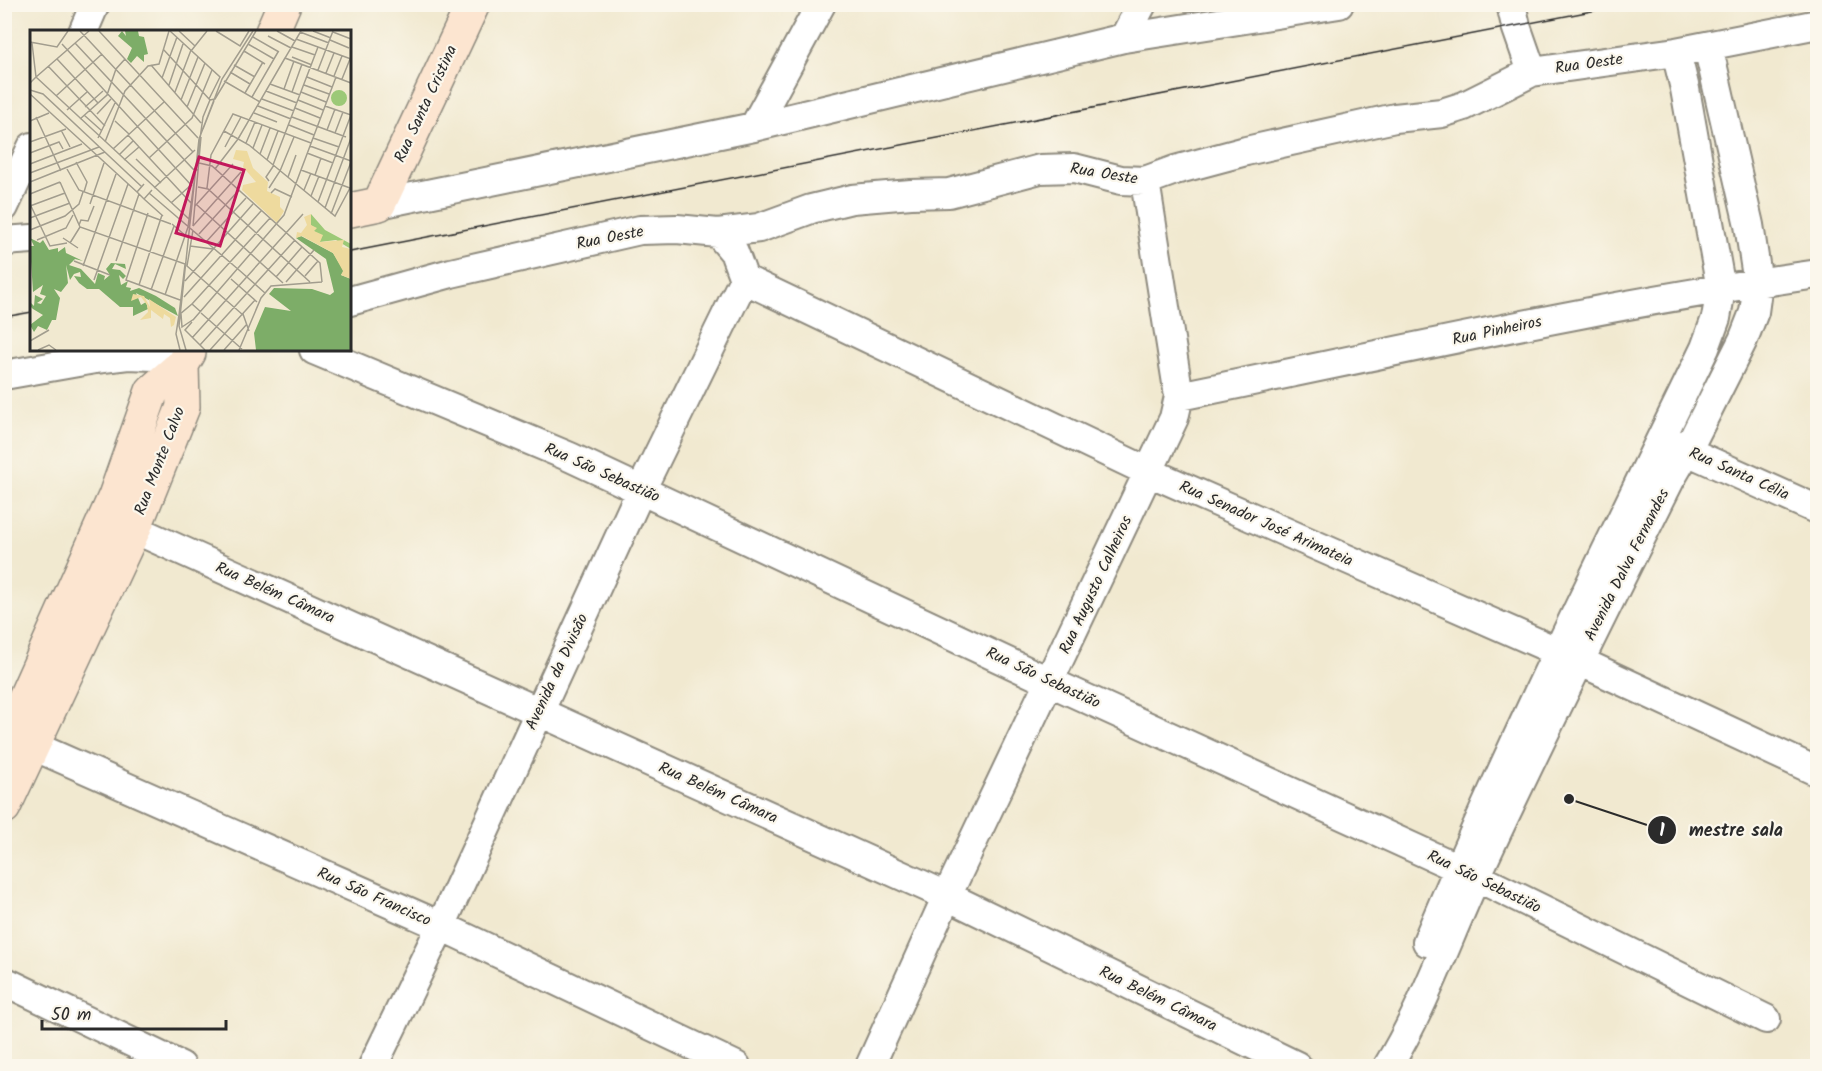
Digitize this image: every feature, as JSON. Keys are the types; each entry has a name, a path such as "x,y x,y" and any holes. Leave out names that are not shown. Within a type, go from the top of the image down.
{"main road":[{"path":"273,30 284,4"},
{"name":"Rua Santa Cristina","path":"364,207 473,4"},
{"name":"Rua Monte Calvo","path":"16,741 134,529 183,407 186,357"},
{"name":"Rua Monte Calvo","path":"4,807 16,741 115,496 152,391 186,357"}],"street":[{"path":"84,30 95,4"},
{"path":"754,127 821,4"},
{"path":"364,207 754,127 1124,38 1339,4"},
{"path":"1511,4 1532,72"},
{"path":"1124,38 1134,7"},
{"name":"Rua Oeste","path":"351,301 451,273 640,230 677,229 726,243 811,209 852,199 949,193 1040,169 1074,168 1121,180 1145,181 1175,170 1256,148 1395,118 1442,113 1464,106 1532,72 1676,52 1818,24"},
{"name":"Avenida Dalva Fernandes","path":"1568,656 1687,451 1743,340 1754,312 1758,283 1749,225 1708,46"},
{"name":"Avenida Dalva Fernandes","path":"1367,1066 1467,873 1568,656 1661,436 1705,348 1716,318 1721,289 1685,89 1676,52"},
{"path":"4,207 30,151"},
{"name":"Rua Augusto Calheiros","path":"870,1066 947,896 1174,418 1179,396 1145,181"},
{"path":"4,241 30,239"},
{"path":"726,243 744,279"},
{"name":"Rua Pinheiros","path":"1179,396 1591,312 1818,274"},
{"name":"Rua Senador José Arimateia","path":"744,279 1149,472 1568,656 1818,772"},
{"name":"Avenida da Divisão","path":"373,1066 441,926 641,490 744,279"},
{"name":"Rua São Sebastião","path":"316,351 641,490 1050,682 1467,873 1766,1019"},
{"path":"4,375 128,355 186,357"},
{"name":"Rua Santa Célia","path":"1661,436 1687,451 1818,510"},
{"name":"Rua Belém Câmara","path":"134,529 947,896 1297,1066"},
{"name":"Rua São Francisco","path":"16,741 441,926 736,1066"},
{"name":"Avenida Dalva Fernandes","path":"1388,1066 1417,1012 1467,873"},
{"path":"4,981 181,1066"}],"tram line":[{"path":"351,252 1628,4"},
{"path":"4,317 30,312"}],"place":[{"name":"mestre sala","path":"1569,799"}]}
